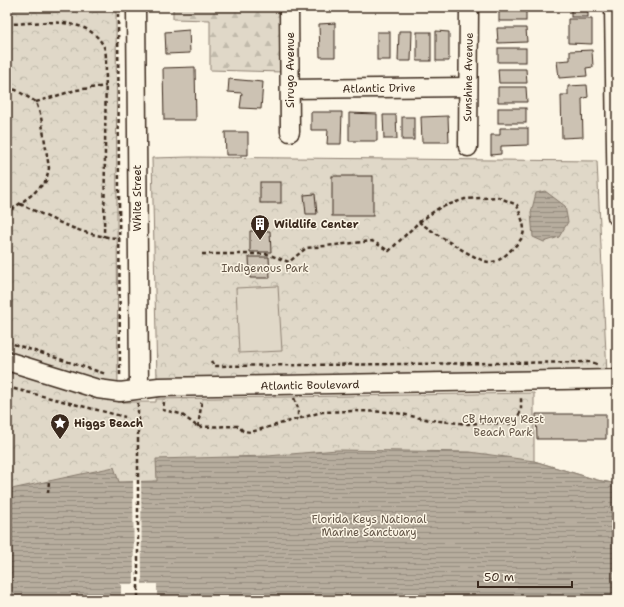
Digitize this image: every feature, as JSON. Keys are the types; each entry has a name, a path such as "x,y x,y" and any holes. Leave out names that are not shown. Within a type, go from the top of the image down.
{"street":[{"name":"White Street","path":"136,7 128,238 138,396"},
{"name":"Sirugo Avenue","path":"289,7 290,132"},
{"name":"Sunshine Avenue","path":"468,147 469,7"},
{"path":"614,7 617,216"},
{"name":"Atlantic Drive","path":"290,89 468,87"},
{"name":"Atlantic Boulevard","path":"7,361 98,389 138,396 617,380"}],"path":[{"path":"7,342 113,376 120,376 128,238 118,7"},
{"path":"7,24 67,23 82,26 96,36 104,48 106,86 104,237"},
{"path":"36,102 76,90 106,86"},
{"path":"7,88 16,90 36,102 42,117 49,168 46,181 20,204 7,210"},
{"path":"202,254 267,254 289,262 306,248 372,241 389,251 419,222 439,208 465,199 498,197 517,206 525,228 522,241 502,259 488,262 462,249 419,222"},
{"path":"20,204 76,230 104,237 128,238"},
{"path":"211,361 214,366 446,365 591,362 599,364 601,368"},
{"path":"7,387 125,417"},
{"path":"164,399 163,410 182,414 198,427 229,425 238,426 242,431 251,432 322,412 352,411 392,412 430,420 468,424 509,424 516,420 521,412 521,394"},
{"path":"138,396 138,600"},
{"path":"294,397 298,408 298,419"},
{"path":"198,427 202,398"},
{"path":"48,492 49,481"}],"green space":[{"path":"173,7 283,7 282,72 210,70 210,20 173,19"},
{"name":"CB Harvey Rest Beach Park","path":"7,9 116,9 118,402 156,402 156,399 534,393 534,461 597,480 617,484 617,600 7,600"},
{"name":"Indigenous Park","path":"190,157 597,161 607,375 157,380 152,158"},
{"path":"278,286 282,351 239,353 236,288"},
{"path":"615,398 617,398 617,465 615,465"}],"shaded area":[{"path":"545,191 565,206 568,222 559,237 544,242 533,237 531,213 536,193"},
{"name":"Florida Keys National Marine Sanctuary","path":"337,450 470,452 534,461 597,480 617,484 617,600 7,600 7,490 114,467 119,482 157,481 156,459 268,456"}],"pier":[{"path":"133,480 141,480 142,584 157,584 157,600 121,600 121,584 134,584"}],"building":[{"path":"312,7 331,7 331,9 312,9"},
{"path":"362,7 362,8 349,8"},
{"path":"365,7 377,7 377,8 365,9"},
{"path":"499,7 526,7 526,21 499,21"},
{"path":"571,7 588,7 588,17 571,17"},
{"path":"568,19 592,19 592,44 568,43"},
{"path":"335,23 335,57 320,57 319,24"},
{"path":"497,28 526,28 527,42 498,43"},
{"path":"189,30 190,53 166,54 165,32"},
{"path":"399,31 412,31 411,61 398,61"},
{"path":"436,31 449,32 449,61 436,61"},
{"path":"377,32 390,32 390,60 377,60"},
{"path":"417,32 431,32 431,61 417,61"},
{"path":"498,48 526,48 526,62 498,62"},
{"path":"592,50 593,67 586,68 587,76 559,78 557,61 570,60 570,51"},
{"path":"195,67 196,120 164,120 163,68"},
{"path":"498,69 526,69 527,83 499,83"},
{"path":"229,79 263,82 261,109 240,108 242,93 228,92"},
{"path":"587,85 588,97 582,99 583,137 562,138 561,95 568,95 568,86"},
{"path":"498,87 526,87 527,102 498,102"},
{"path":"498,108 526,108 526,123 498,123"},
{"path":"311,112 342,112 341,144 327,144 328,130 311,130"},
{"path":"349,113 377,114 377,141 349,141"},
{"path":"383,115 396,115 397,139 384,139"},
{"path":"448,116 449,142 422,142 421,117"},
{"path":"402,117 414,117 414,140 402,140"},
{"path":"500,128 528,128 528,145 501,146 501,154 491,155 491,135 500,135"},
{"path":"225,132 248,132 248,155 226,155"},
{"path":"332,176 373,176 373,216 332,216"},
{"path":"260,182 281,182 281,203 260,203"},
{"path":"315,194 317,214 306,214 304,195"},
{"name":"Wildlife Center","path":"250,231 270,231 271,252 250,252"},
{"path":"249,257 269,257 270,278 250,278"},
{"path":"536,414 606,414 606,439 537,439"}],"place":[{"name":"Wildlife Center","path":"260,241"},
{"name":"Higgs Beach","path":"60,440"}]}
